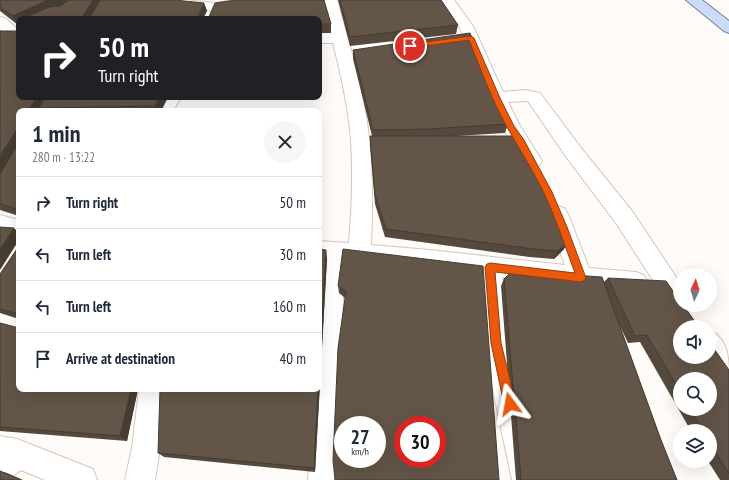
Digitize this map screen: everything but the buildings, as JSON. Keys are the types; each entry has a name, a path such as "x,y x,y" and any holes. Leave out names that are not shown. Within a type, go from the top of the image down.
{"main road":[{"path":"693,0 729,28"},
{"path":"707,0 729,17"}],"street":[{"path":"142,0 212,13 266,0"},
{"path":"330,0 347,48 358,121 368,142 360,253"},
{"path":"447,0 466,26 464,39 510,126 520,140 540,178"},
{"path":"0,21 12,33"},
{"path":"322,39 347,48"},
{"path":"496,98 525,95 534,97 574,153 624,217 673,293"},
{"path":"498,141 520,140"},
{"path":"550,199 563,227 581,278"},
{"path":"0,223 16,228"},
{"path":"323,480 326,250 430,259 581,278 673,293"},
{"path":"490,267 496,343 527,480"},
{"path":"717,352 729,368"},
{"path":"140,480 146,448 152,392"},
{"path":"6,457 82,480"}],"route":[{"path":"410,46 471,38 496,98 547,192 563,227 581,278 490,267 496,343 510,404"}]}
